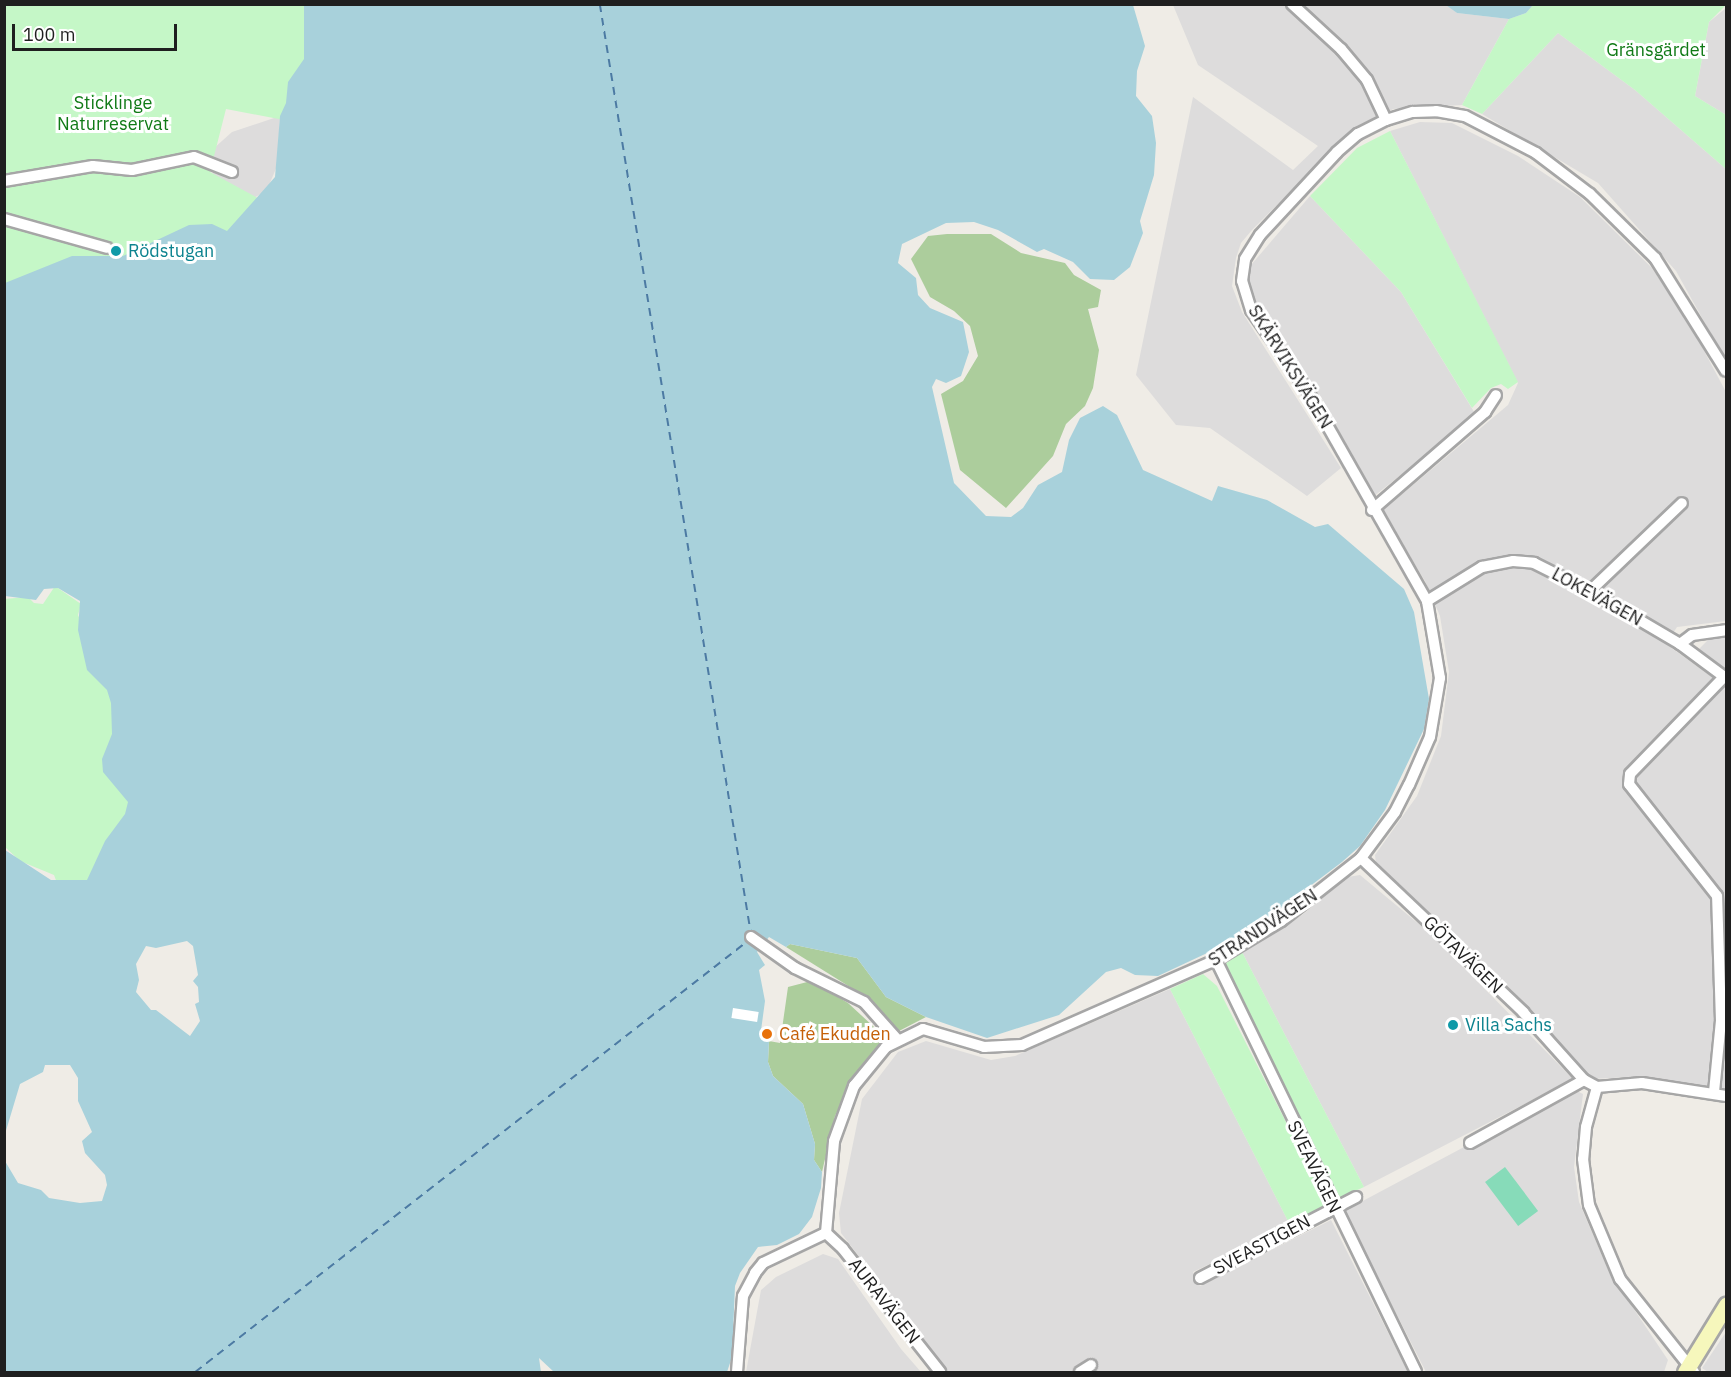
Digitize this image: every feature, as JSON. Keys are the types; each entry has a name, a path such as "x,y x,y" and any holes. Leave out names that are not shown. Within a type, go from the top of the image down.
{"street":[{"path":"1292,4 1341,49 1367,80 1386,120"},
{"name":"SKÄRVIKSVÄGEN","path":"1427,601 1372,510 1309,393 1251,310 1242,281 1245,259 1260,235 1337,152 1358,134 1386,120 1413,112 1465,116 1536,153 1590,194 1656,258 1726,371"},
{"path":"4,181 93,166 132,170 194,157 232,172"},
{"path":"4,219 90,240 107,248"},
{"path":"1372,510 1485,412 1496,396"},
{"path":"1590,591 1682,503"},
{"name":"LOKEVÄGEN","path":"1427,601 1482,567 1513,561 1534,563 1590,591 1680,644 1725,677"},
{"name":"STRANDVÄGEN","path":"826,1233 834,1141 847,1102 865,1070 897,1039 923,1029 984,1047 1022,1045 1215,960 1281,921 1362,858 1395,812 1430,737 1440,678 1427,601"},
{"path":"1680,644 1692,635 1726,630"},
{"path":"1714,1092 1721,1021 1724,918 1717,896 1629,784 1630,774 1725,677"},
{"name":"GÖTAVÄGEN","path":"1362,858 1523,1012 1584,1080 1597,1088"},
{"path":"752,938 795,968 864,1002 897,1039"},
{"name":"SVEAVÄGEN","path":"1215,960 1416,1372"},
{"path":"1470,1143 1584,1080"},
{"path":"1726,1096 1714,1092 1642,1083 1597,1088 1586,1128 1583,1159 1589,1205 1620,1279 1689,1371 1726,1305"},
{"name":"SVEASTIGEN","path":"1200,1278 1356,1197"},
{"path":"737,1372 743,1296 755,1273 763,1263 826,1233"},
{"name":"AURAVÄGEN","path":"826,1233 843,1249 940,1372"},
{"path":"1080,1372 1090,1365"}],"shaded area":[{"path":"1446,4 1457,13 1509,19 1462,105 1393,109 1330,152 1252,230 1241,243 1236,258 1232,286 1242,312 1341,468 1307,496 1210,428 1176,425 1136,375 1193,97 1293,170 1318,146 1198,65 1173,5"},
{"path":"1726,8 1726,115 1695,96 1709,22"},
{"path":"1558,33 1635,90 1726,169 1726,361 1676,271 1598,183 1482,114"},
{"path":"280,116 277,166 267,190 212,224 213,149 232,132"},
{"path":"1420,122 1452,123 1518,156 1580,197 1651,267 1687,319 1726,392 1726,621 1677,627 1666,644 1726,687 1726,1091 1633,1077 1592,1079 1527,1009 1376,864 1375,855 1417,796 1441,736 1449,672 1440,616 1425,581 1382,511 1508,405 1518,383 1390,131"},
{"path":"1310,196 1401,292 1476,415 1373,497 1321,397 1253,310 1245,280 1251,265"},
{"path":"1726,636 1726,669 1699,649 1709,639"},
{"path":"1360,875 1432,935 1573,1079 1364,1187 1242,952 1302,915 1348,877"},
{"path":"1170,989 1290,1225 1193,1272 1200,1286 1331,1220 1408,1372 1087,1372 1096,1366 1092,1360 1071,1372 948,1372 841,1233 839,1213 862,1099 898,1052 926,1041 991,1060 1015,1056"},
{"path":"1573,1089 1583,1094 1574,1167 1579,1202 1609,1272 1668,1360 1664,1372 1426,1372 1344,1211"},
{"path":"823,1254 838,1259 901,1349 921,1372 746,1372 761,1290 776,1277"},
{"path":"1726,1332 1726,1372 1708,1372 1702,1368"}],"green space":[{"name":"Sticklinge Naturreservat","path":"5,5 309,5 308,58 284,120 226,109 210,172 265,202 230,231 154,247 5,293"},
{"name":"Gränsgärdet","path":"1533,5 1726,5 1709,22 1695,96 1726,115 1726,169 1635,90 1558,33 1482,114 1462,105 1509,19 1526,13"},
{"path":"1390,131 1518,382 1508,389 1501,384 1491,388 1472,408 1401,292 1310,196 1357,148"},
{"path":"991,234 1021,253 1065,263 1074,275 1101,290 1098,307 1088,309 1099,350 1093,388 1085,406 1066,424 1053,456 1006,508 960,470 941,394 963,381 978,356 970,326 954,311 930,297 911,259 928,236"},
{"path":"55,586 81,604 78,615 109,689 137,795 94,880 57,883 54,875 20,861 5,847 4,599 28,597 34,603 43,604"},
{"path":"790,944 857,958 886,997 926,1017 899,1031 866,997 786,947"},
{"path":"1242,952 1364,1187 1335,1200 1227,979 1225,964"},
{"path":"1203,974 1217,986 1329,1207 1290,1225 1170,989"},
{"path":"811,981 848,1003 887,1039 856,1072 835,1116 822,1172 814,1160 815,1144 803,1104 773,1076 768,1062 769,1041 780,1043 788,987"},
{"path":"1505,1167 1538,1211 1518,1226 1485,1182"}],"water":[{"path":"304,5 1133,5 1145,46 1137,71 1136,96 1152,116 1156,143 1154,175 1140,221 1143,233 1130,267 1114,280 1090,279 1073,262 1044,249 1037,252 998,230 974,222 946,223 902,244 898,263 916,278 918,295 930,308 963,322 969,352 961,376 946,383 936,379 932,387 954,483 986,516 1011,517 1023,508 1038,485 1062,472 1069,440 1080,418 1103,406 1117,415 1143,470 1212,501 1218,486 1267,500 1315,527 1328,524 1404,589 1414,612 1429,699 1424,729 1385,810 1360,846 1342,862 1261,923 1205,954 1158,976 1135,975 1121,968 1106,972 1059,1015 987,1038 926,1017 886,997 857,958 790,944 786,947 769,937 757,952 765,965 759,970 765,1001 760,1038 769,1041 768,1062 773,1076 803,1104 815,1144 814,1160 822,1172 821,1188 812,1217 799,1234 777,1245 758,1247 740,1273 735,1286 732,1357 727,1372 554,1372 539,1358 541,1372 5,1372 5,1161 18,1183 41,1190 49,1198 80,1203 102,1201 107,1185 105,1175 85,1153 82,1141 92,1132 78,1101 78,1078 70,1065 45,1065 43,1072 20,1084 5,1134 5,850 51,880 87,880 105,841 125,814 128,802 103,772 102,759 112,734 111,703 107,690 87,670 78,630 80,601 58,588 44,589 36,600 5,596 5,283 72,256 123,256 189,225 212,224 227,231 275,177 280,116 286,103 288,82 304,59","holes":["187,941 193,946 198,975 193,981 198,987 199,1002 195,1004 200,1021 190,1036 156,1010 151,1010 136,992 139,980 136,964 146,946 156,948"]},
{"path":"1446,5 1533,5 1526,13 1509,19 1457,13"}],"pier":[{"path":"733,1008 759,1012 757,1022 731,1018"}],"ferry route":[{"path":"600,4 751,933"},
{"path":"195,1372 749,940"}],"place":[{"name":"Rödstugan","path":"116,251"},
{"name":"Villa Sachs","path":"1453,1025"},
{"name":"Café Ekudden","path":"767,1034"}]}
